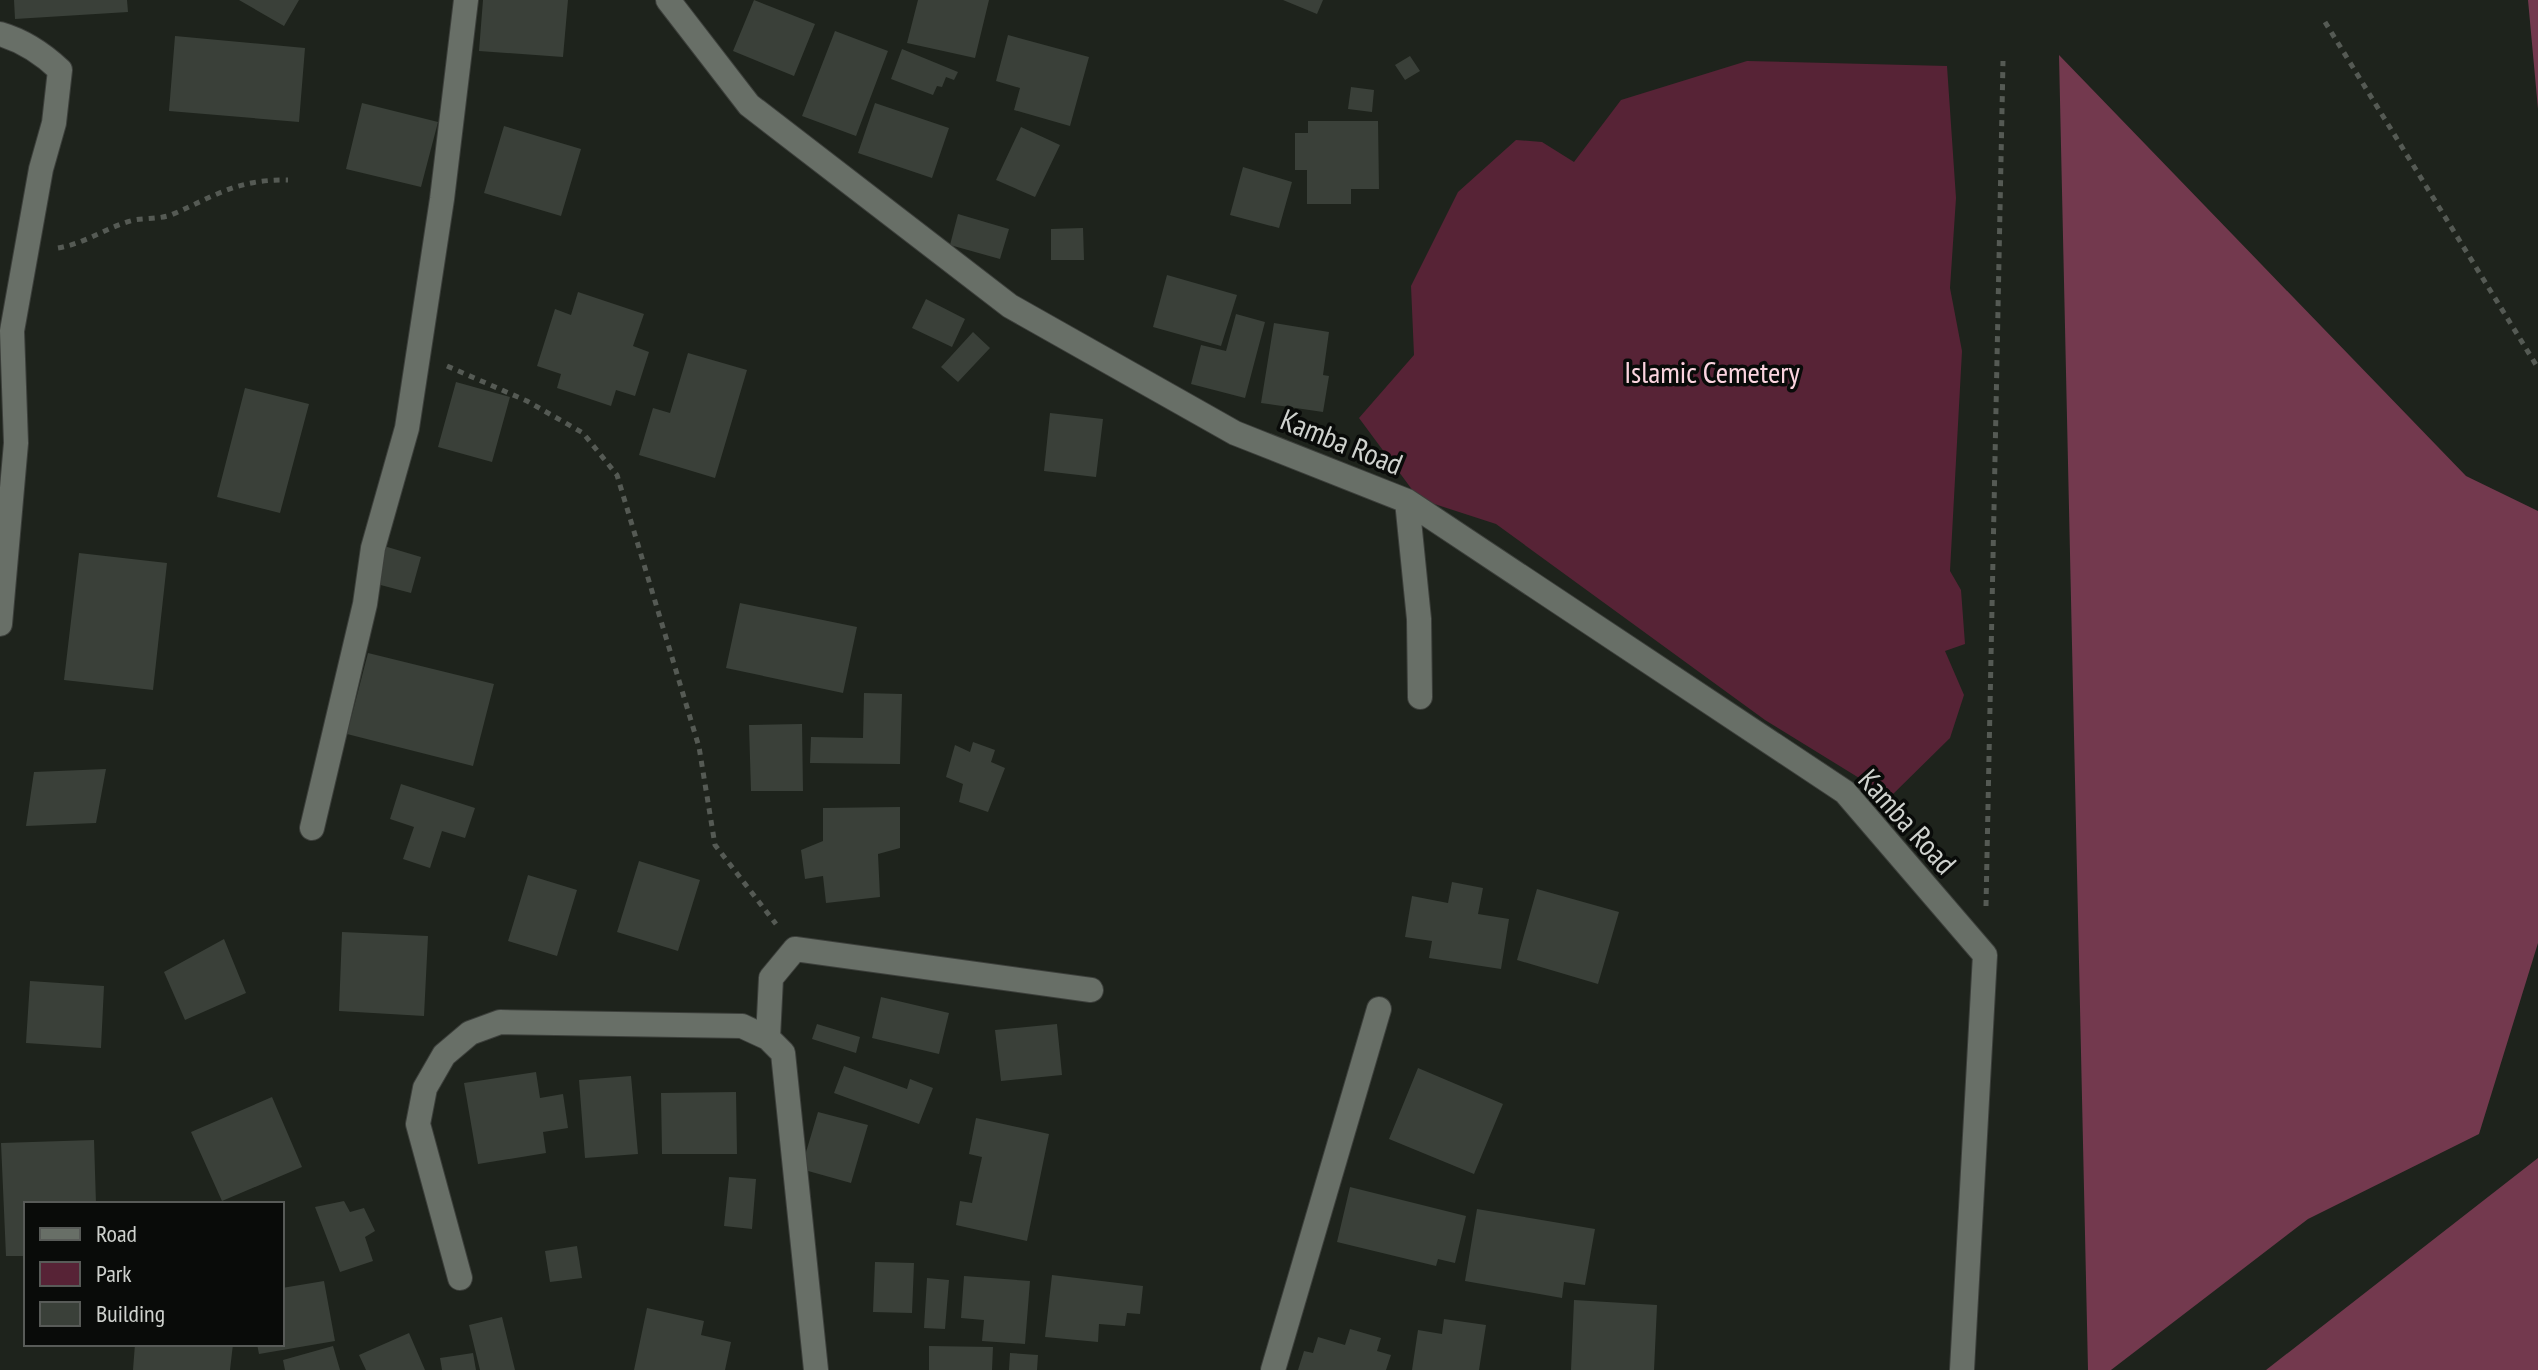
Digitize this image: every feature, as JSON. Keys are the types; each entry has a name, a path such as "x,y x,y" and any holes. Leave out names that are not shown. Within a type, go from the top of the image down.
{"street":[{"path":"312,828 361,619 373,548 407,428 420,354 466,0"},
{"name":"Kamba Road","path":"668,0 749,105 1010,306 1235,433 1407,501 1845,792 1985,955"},
{"path":"0,34 16,39 45,56 60,70 54,123 41,169 12,331 16,443 0,624"},
{"path":"1407,501 1419,619 1420,697"},
{"path":"768,1038 771,978 795,949 1091,990"},
{"path":"1962,1370 1985,955"},
{"path":"1273,1370 1379,1009"},
{"path":"460,1278 418,1124 425,1088 444,1055 470,1033 500,1022 742,1026 768,1038 783,1053 816,1370"}],"path":[{"path":"2325,22 2538,368"},
{"path":"1985,955 2003,61"},
{"path":"26,253 96,238 132,220 169,215 233,186 264,179 288,180"},
{"path":"420,354 527,401 583,433 617,475 699,747 715,845 795,949"}],"green space":[{"name":"Islamic Cemetery","path":"1747,61 1947,66 1956,198 1950,288 1962,351 1950,571 1961,590 1965,644 1945,651 1964,695 1950,738 1890,797 1765,720 1496,524 1419,499 1359,418 1414,355 1411,286 1458,192 1516,140 1542,142 1574,162 1621,100"}],"shaded area":[{"path":"2528,0 2538,0 2538,109"},
{"path":"2059,55 2466,476 2538,511 2538,943 2479,1134 2308,1219 2111,1370 2088,1370"},
{"path":"2538,1158 2538,1370 2266,1370"}],"building":[{"path":"14,0 127,0 128,12 15,19"},
{"path":"239,0 299,0 284,26"},
{"path":"483,0 568,0 563,57 479,51"},
{"path":"754,0 815,24 794,76 733,51"},
{"path":"918,0 989,0 975,58 907,43"},
{"path":"1283,0 1323,0 1317,14"},
{"path":"835,31 888,51 856,136 802,116"},
{"path":"1008,35 1089,57 1070,126 1014,110 1020,88 996,81"},
{"path":"175,36 305,48 299,122 169,111"},
{"path":"902,49 958,72 954,80 946,77 942,87 937,86 933,95 891,79"},
{"path":"1410,56 1420,71 1405,80 1395,65"},
{"path":"1351,87 1374,90 1372,112 1348,109"},
{"path":"362,103 438,122 421,187 346,169"},
{"path":"875,103 949,128 932,178 858,153"},
{"path":"1308,121 1378,121 1379,189 1351,189 1351,204 1307,204 1307,170 1295,170 1295,133 1308,133"},
{"path":"504,126 581,149 561,216 484,193"},
{"path":"1021,127 1060,145 1035,197 996,180"},
{"path":"1243,167 1292,182 1279,228 1230,215"},
{"path":"958,214 1009,229 1000,259 950,245"},
{"path":"1083,228 1084,260 1051,260 1051,229"},
{"path":"1167,275 1237,295 1221,346 1153,327"},
{"path":"578,292 644,314 633,346 649,352 635,396 616,390 611,406 557,388 561,374 537,366 555,309 571,315"},
{"path":"926,299 965,319 952,347 912,328"},
{"path":"1236,314 1265,322 1245,398 1191,384 1201,345 1226,351"},
{"path":"1274,323 1329,332 1323,375 1329,376 1323,412 1261,403"},
{"path":"973,332 990,348 958,382 941,367"},
{"path":"688,353 747,370 715,478 639,455 653,408 670,413"},
{"path":"456,382 510,397 492,462 438,447"},
{"path":"245,388 309,404 280,513 217,497"},
{"path":"1050,413 1103,419 1096,477 1044,471"},
{"path":"384,546 421,557 411,593 373,583"},
{"path":"79,553 167,563 153,690 64,680"},
{"path":"740,603 857,627 843,693 726,668"},
{"path":"368,653 494,684 473,766 347,734"},
{"path":"864,693 902,694 900,764 810,763 811,737 863,738"},
{"path":"802,724 803,791 751,791 749,725"},
{"path":"973,742 995,750 991,762 1005,768 988,812 959,802 963,784 946,777 955,745 970,752"},
{"path":"106,769 96,823 26,826 34,772"},
{"path":"401,784 475,808 465,838 442,831 430,868 403,859 414,827 390,819"},
{"path":"900,807 900,848 878,854 880,897 826,903 823,876 805,879 801,850 823,841 823,808"},
{"path":"639,861 700,880 678,951 617,932"},
{"path":"528,875 577,890 557,956 508,941"},
{"path":"1452,882 1483,888 1478,914 1509,919 1501,969 1429,958 1432,941 1405,937 1412,896 1448,903"},
{"path":"1537,889 1619,912 1598,984 1517,960"},
{"path":"342,932 428,936 424,1016 339,1011"},
{"path":"224,939 246,993 185,1020 164,972"},
{"path":"30,981 104,986 101,1048 26,1043"},
{"path":"881,997 949,1013 939,1054 872,1038"},
{"path":"817,1024 860,1037 856,1053 812,1039"},
{"path":"1057,1024 1062,1075 1001,1081 995,1030"},
{"path":"844,1066 907,1089 910,1079 933,1088 919,1124 834,1093"},
{"path":"1418,1068 1503,1104 1474,1174 1389,1139"},
{"path":"536,1072 540,1098 563,1094 568,1128 543,1132 546,1153 478,1164 464,1083"},
{"path":"631,1076 638,1154 585,1158 579,1080"},
{"path":"736,1092 737,1154 662,1154 661,1093"},
{"path":"272,1097 302,1167 222,1201 191,1132"},
{"path":"818,1112 868,1125 851,1183 801,1169"},
{"path":"976,1118 1049,1134 1027,1241 956,1225 960,1201 972,1203 982,1157 969,1154"},
{"path":"94,1140 96,1202 24,1202 24,1256 6,1256 1,1143"},
{"path":"729,1177 756,1179 752,1229 724,1226"},
{"path":"1350,1187 1466,1216 1455,1263 1438,1259 1436,1266 1337,1242"},
{"path":"344,1201 350,1212 364,1208 375,1231 365,1237 373,1261 340,1272 315,1207"},
{"path":"1477,1209 1595,1229 1585,1285 1564,1282 1562,1298 1465,1281"},
{"path":"577,1246 582,1278 550,1282 545,1251"},
{"path":"875,1262 914,1263 912,1313 873,1312"},
{"path":"1052,1275 1143,1286 1140,1314 1127,1313 1125,1326 1099,1324 1098,1342 1045,1337"},
{"path":"964,1276 1030,1281 1025,1344 982,1341 984,1320 961,1318"},
{"path":"927,1278 949,1280 945,1329 924,1328"},
{"path":"324,1281 335,1341 259,1354 257,1346 284,1346 284,1288"},
{"path":"1574,1300 1657,1305 1654,1370 1571,1370"},
{"path":"647,1308 704,1321 701,1335 731,1342 725,1370 634,1370"},
{"path":"502,1317 515,1370 480,1370 469,1325"},
{"path":"1444,1319 1486,1325 1479,1370 1412,1370 1418,1330 1442,1334"},
{"path":"1350,1329 1381,1338 1377,1351 1391,1355 1386,1370 1298,1370 1304,1351 1313,1353 1318,1337 1345,1345"},
{"path":"409,1333 425,1370 366,1370 359,1355"},
{"path":"135,1346 233,1346 230,1370 133,1370"},
{"path":"333,1346 340,1370 285,1370 283,1360"},
{"path":"929,1346 993,1347 992,1370 929,1370"},
{"path":"473,1353 476,1370 442,1370 440,1358"},
{"path":"1010,1353 1038,1355 1037,1370 1009,1370"}]}
